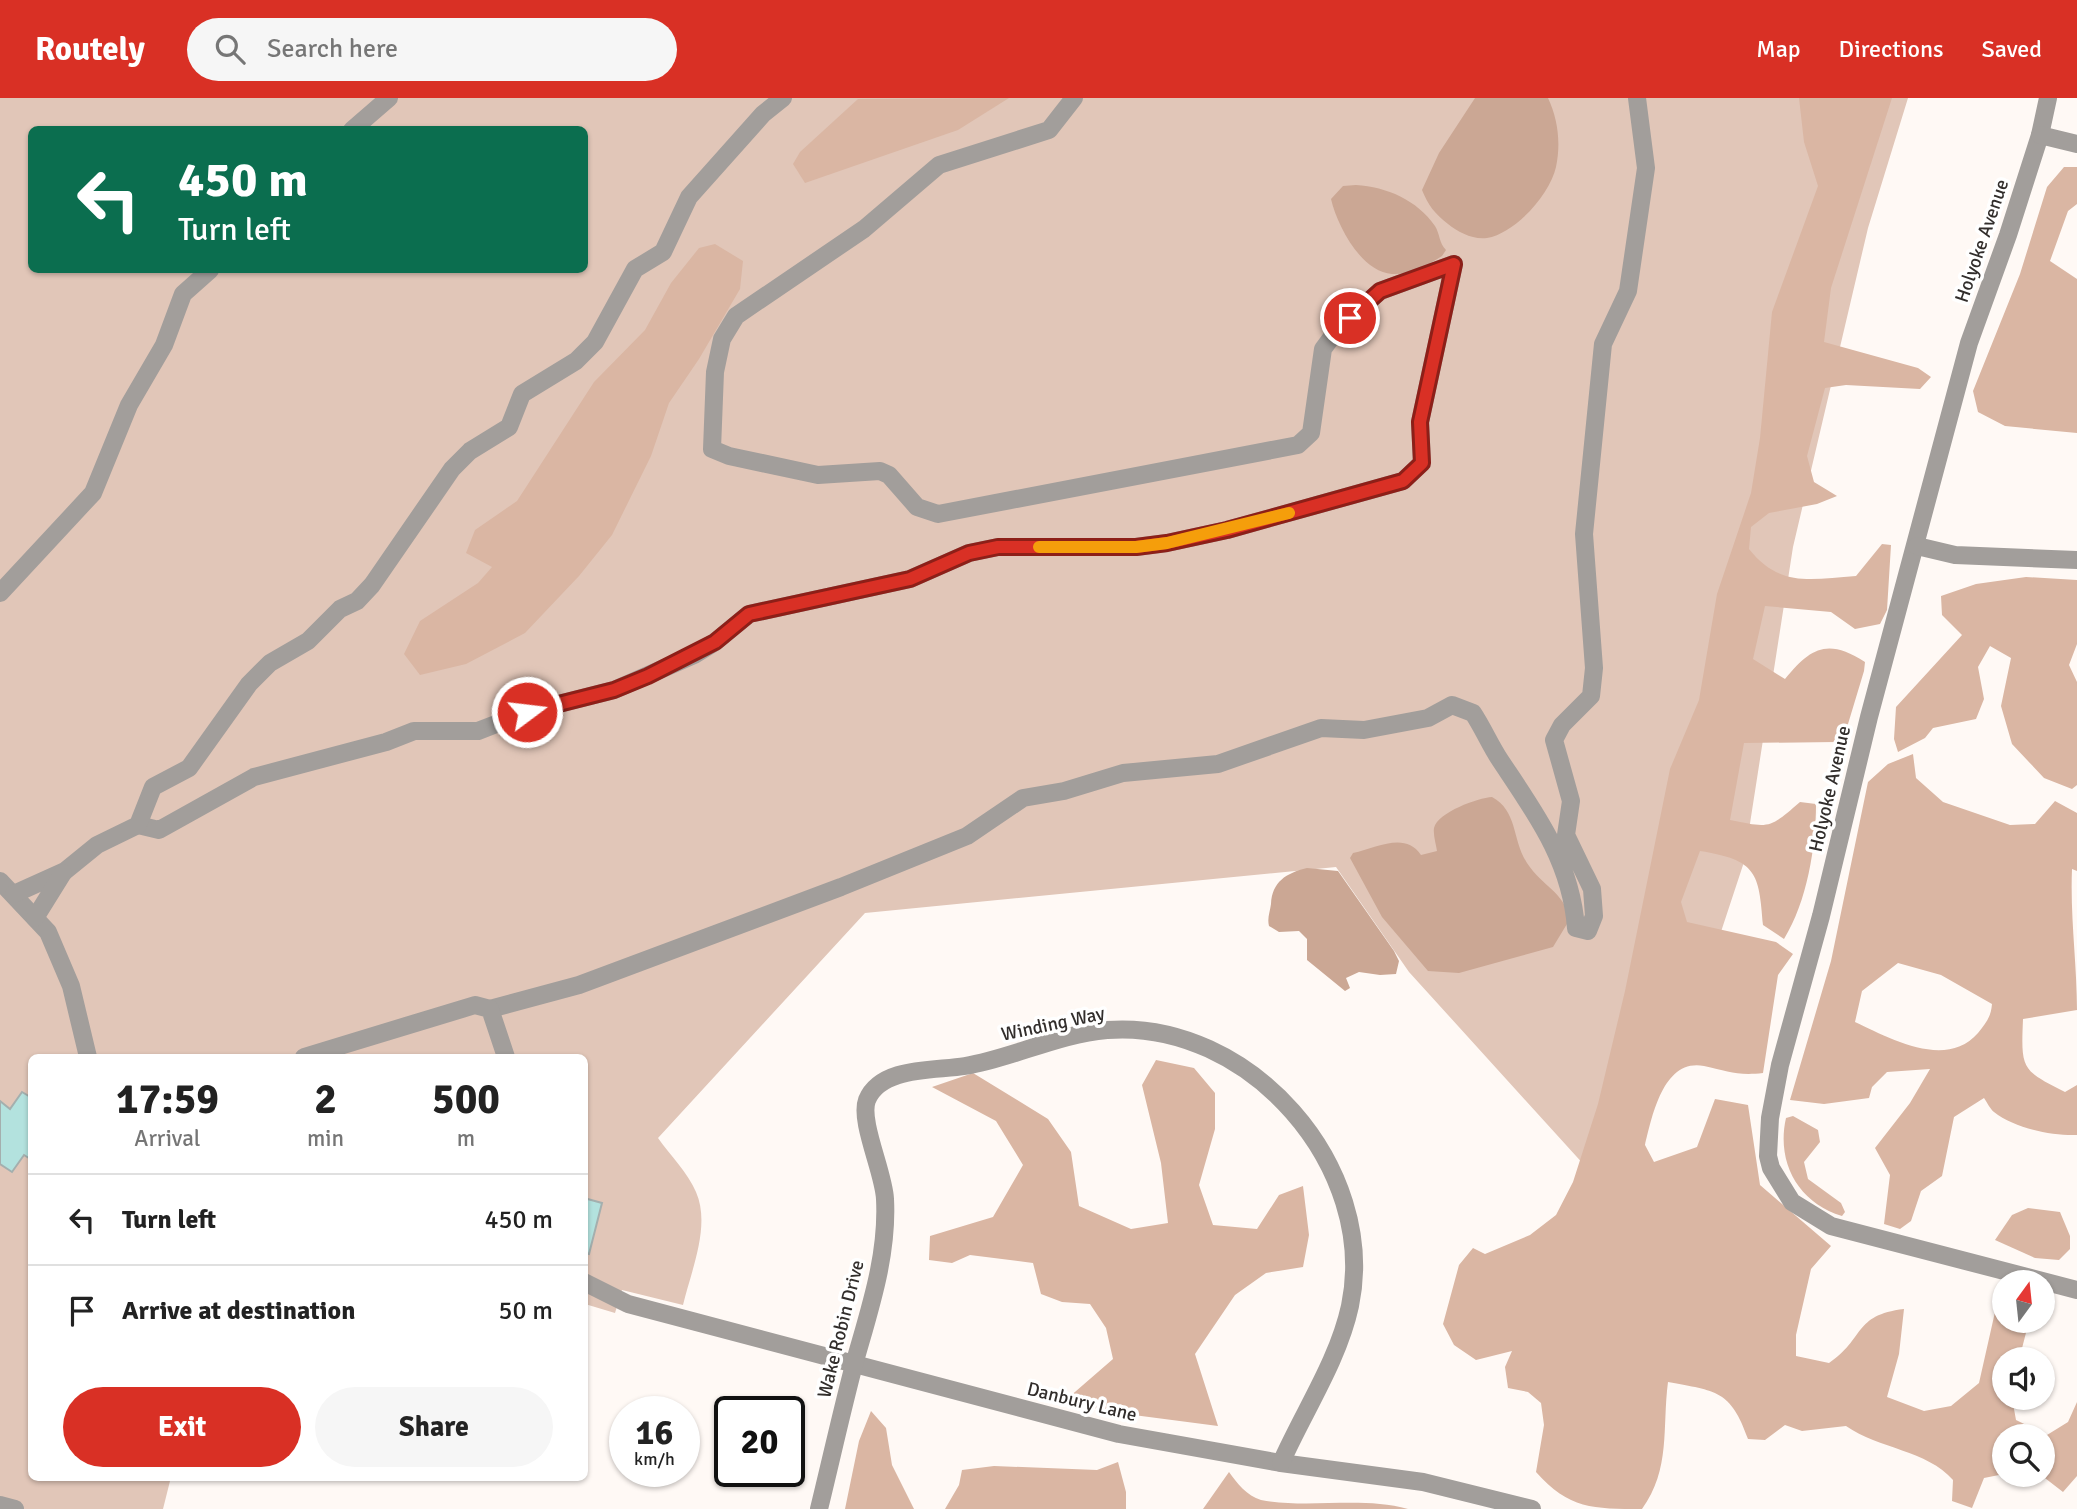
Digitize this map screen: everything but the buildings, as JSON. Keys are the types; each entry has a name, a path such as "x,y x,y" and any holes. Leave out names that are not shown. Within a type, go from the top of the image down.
{"street":[{"path":"357,126 389,98"},
{"path":"138,825 153,787 189,768 249,684 270,663 308,641 340,609 357,601 372,585 452,469 470,451 509,426 522,394 576,360 595,342 635,269 663,252 689,197 763,114 782,98"},
{"path":"14,894 65,871 97,845 138,825 159,830 222,792 254,777 414,731 478,731 527,712 614,690 694,655 715,642 749,614 910,579 969,553 998,547 1136,547 1167,543 1227,530 1403,481 1422,463 1420,422 1454,264 1380,291 1337,330 1323,349 1311,433 1298,445 938,514 917,507 890,475 880,471 818,475 729,456 712,449 715,372 722,339 736,316 864,229 939,165 1049,130 1074,98"},
{"path":"314,1054 475,1005 490,1009 615,971 967,836 1023,798 1064,791 1122,773 1218,764 1321,729 1364,730 1428,718 1452,705 1473,713 1497,756 1529,799 1555,847 1573,895 1576,928 1588,931 1594,916 1592,889 1566,835 1571,801 1554,740 1562,725 1591,696 1594,668 1584,534 1597,382 1603,344 1628,291 1646,168 1637,98"},
{"name":"Holyoke Avenue","path":"2048,98 2040,135 1969,343 1917,546 1869,717 1821,916 1780,1065 1770,1118 1768,1156 1771,1168 1792,1202 1812,1217 1831,1226 2077,1290"},
{"path":"2040,135 2077,144"},
{"path":"0,593 93,493 129,405 164,345 183,294 207,273"},
{"path":"1917,546 1955,555 2077,560"},
{"path":"35,918 65,871"},
{"path":"0,881 48,932 71,986 87,1054"},
{"path":"490,1009 505,1054"},
{"name":"Winding Way","path":"884,1083 904,1074 968,1066 1063,1039 1107,1030 1149,1032 1193,1043 1244,1068 1280,1097 1317,1144 1338,1185 1352,1245 1353,1276 1349,1306 1335,1352 1281,1463"},
{"name":"Wake Robin Drive","path":"819,1509 877,1282 885,1226 880,1168 866,1116 867,1099 884,1083"},
{"name":"Danbury Lane","path":"588,1284 628,1304 1119,1434 1281,1463 1423,1482 1532,1509"},
{"path":"0,1505 15,1509"}],"shaded area":[{"path":"0,98 1908,98 1868,228 1793,547 1744,862 1683,1047 1586,1167 1409,972 1336,867 865,913 658,1138 688,1178 700,1205 701,1234 683,1305 622,1290 615,1313 588,1305 588,1054 28,1054 28,1481 170,1481 163,1509 19,1509 0,1504"},
{"path":"1009,98 958,130 805,183 793,164 800,152 858,99"},
{"path":"1475,98 1548,98 1558,131 1556,167 1547,189 1530,211 1509,229 1487,238 1471,237 1452,227 1432,209 1422,190 1439,153"},
{"path":"1799,98 1892,98 1831,288 1824,342 1918,368 1931,377 1920,389 1846,385 1825,388 1807,456 1814,482 1837,496 1817,504 1769,513 1751,527 1749,549 1772,570 1797,578 1856,576 1882,544 1891,545 1887,610 1880,624 1855,629 1831,612 1765,606 1753,659 1785,679 1803,659 1812,653 1830,648 1841,650 1865,662 1864,671 1848,724 1836,742 1744,743 1730,820 1768,824 1775,822 1800,802 1816,804 1812,856 1799,908 1784,939 1763,925 1759,893 1751,872 1733,859 1700,851 1681,902 1687,922 1776,942 1793,954 1778,975 1763,1073 1739,1073 1704,1066 1690,1066 1678,1071 1662,1092 1645,1145 1654,1162 1697,1147 1715,1099 1748,1105 1760,1185 1831,1246 1811,1269 1796,1335 1796,1356 1829,1363 1849,1345 1867,1322 1888,1312 1904,1309 1899,1354 1887,1397 1924,1411 1951,1406 1979,1383 1992,1325 1992,1334 2026,1334 2022,1347 1992,1347 1992,1410 2014,1410 2016,1420 2024,1424 1992,1424 1992,1476 1984,1478 1972,1508 1952,1501 1953,1480 1930,1462 1859,1434 1846,1426 1802,1431 1785,1425 1765,1440 1748,1439 1735,1411 1720,1396 1710,1391 1668,1382 1664,1448 1651,1494 1642,1509 1596,1507 1571,1500 1536,1472 1544,1425 1541,1403 1528,1392 1508,1388 1505,1367 1512,1351 1476,1360 1454,1345 1443,1324 1459,1265 1473,1248 1485,1254 1530,1235 1556,1215 1573,1182 1598,1104 1625,991 1670,769 1699,700 1717,594 1751,493 1760,438 1772,312 1818,186 1804,142"},
{"path":"2064,167 2077,167 2077,204 2068,211 2050,261 2077,279 2077,433 2005,426 1978,412 1973,391 2020,274 2047,187"},
{"path":"1356,185 1390,192 1419,209 1437,229 1446,250 1442,256 1418,269 1399,274 1381,271 1370,265 1352,246 1331,199 1343,186"},
{"path":"715,244 743,261 740,289 699,359 669,403 651,456 612,535 579,576 525,633 466,664 420,675 404,654 420,621 478,583 492,567 466,553 475,530 517,501 594,382 645,330 671,283 699,248"},
{"path":"2026,577 2077,580 2077,644 2069,665 2077,682 2077,785 2072,789 2044,778 2012,744 2001,706 2011,658 1990,646 1978,667 1984,699 1976,719 1933,728 1925,738 1898,752 1894,739 1896,707 1962,635 1942,615 1941,596 1976,584"},
{"path":"1913,754 1916,778 1943,802 2010,825 2035,824 2055,801 2077,813 2077,871 2072,869 2072,887 2077,1010 2023,1019 2022,1036 2024,1058 2032,1072 2065,1092 2077,1085 2077,1135 2022,1127 1994,1112 1984,1098 1954,1117 1942,1176 1921,1191 1911,1221 1900,1229 1884,1224 1890,1175 1875,1148 1910,1103 1930,1069 1887,1072 1872,1087 1869,1098 1824,1104 1790,1100 1831,961 1868,782 1888,764","holes":["1898,963 1941,975 1992,1004 1986,1023 1965,1044 1950,1049 1917,1047 1884,1036 1855,1022 1862,991"]},
{"path":"1492,797 1511,818 1527,863 1558,895 1570,919 1553,947 1459,973 1428,971 1382,917 1350,858 1353,853 1390,843 1407,844 1421,855 1437,851 1434,828 1437,822 1450,811"},
{"path":"1307,868 1338,871 1394,951 1399,961 1396,974 1359,972 1346,978 1350,988 1345,991 1307,960 1307,939 1299,931 1279,932 1269,926 1272,896 1277,884 1287,876"},
{"path":"1156,1060 1194,1068 1215,1093 1215,1129 1199,1185 1213,1225 1257,1229 1279,1195 1303,1186 1309,1235 1303,1267 1266,1273 1235,1295 1195,1354 1218,1426 1103,1411 1068,1398 1113,1359 1106,1328 1090,1304 1062,1302 1041,1294 1033,1263 970,1255 952,1263 929,1260 930,1236 993,1217 1023,1165 996,1121 932,1087 973,1073 1048,1119 1071,1152 1079,1206 1131,1229 1168,1223 1161,1163 1142,1085"},
{"path":"1793,1116 1818,1130 1820,1142 1804,1162 1808,1179 1841,1203 1845,1212 1842,1216 1813,1201 1794,1179 1784,1150 1786,1118"},
{"path":"2028,1208 2060,1212 2070,1236 2070,1249 2059,1260 2035,1258 1995,1240 2012,1215"},
{"path":"2077,1402 2077,1476 2063,1492 2055,1486 2055,1430 2068,1422"},
{"path":"871,1411 886,1428 892,1465 914,1509 845,1509 859,1441"},
{"path":"1118,1462 1126,1492 1126,1509 945,1509 959,1485 962,1470 994,1466 1097,1470"},
{"path":"1229,1472 1247,1492 1261,1500 1372,1503 1408,1509 1203,1509"}],"slow traffic":[{"path":"1039,547 1136,547 1167,543 1289,513"}],"route":[{"path":"527,712 614,690 648,676 694,655 715,642 749,614 910,579 969,553 998,547 1136,547 1167,543 1227,530 1403,481 1422,463 1420,422 1454,264 1422,278 1380,291 1350,318"}]}
